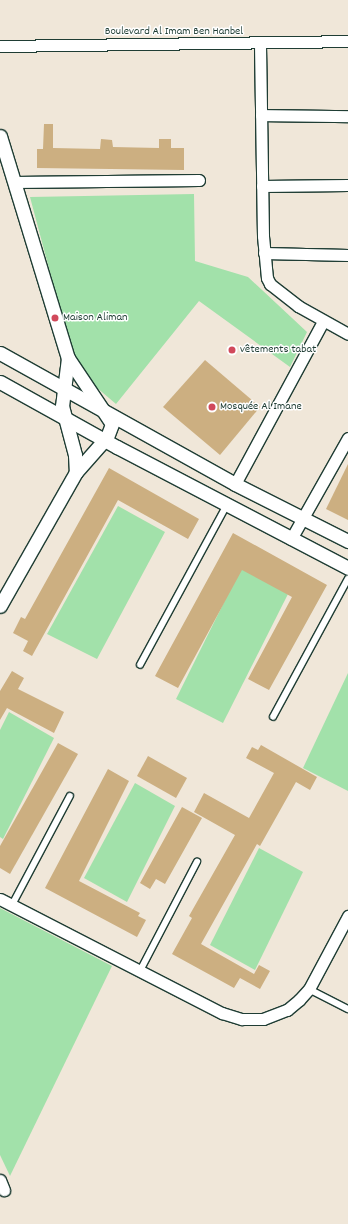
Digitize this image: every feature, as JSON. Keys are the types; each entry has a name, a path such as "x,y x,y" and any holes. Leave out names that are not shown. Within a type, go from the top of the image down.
{"street":[{"name":"Boulevard Al Imam Ben Hanbel","path":"0,46 260,44 348,41"},
{"path":"260,44 264,253 270,284 323,321 348,334"},
{"path":"261,115 348,116"},
{"path":"0,136 3,160 14,182 68,358 109,418 112,429 76,472 0,606"},
{"path":"14,182 199,180"},
{"path":"262,186 348,185"},
{"path":"264,253 348,255"},
{"path":"235,484 323,321"},
{"path":"0,353 235,484 348,541"},
{"path":"68,358 63,388 65,417 75,456 76,472"},
{"path":"0,382 65,417 103,440 348,568"},
{"path":"291,538 348,440"},
{"path":"0,899 222,1013 242,1019 263,1019 287,1010 309,988 348,916"}],"lane":[{"path":"140,665 227,505"},
{"path":"272,717 348,579"},
{"path":"12,905 70,796"},
{"path":"140,971 197,862"},
{"path":"309,988 348,1009"}],"green space":[{"path":"194,194 195,261 248,277 307,332 290,367 199,301 116,404 76,370 30,197"},
{"path":"118,506 165,532 97,659 47,634"},
{"path":"241,568 288,594 223,723 176,699"},
{"path":"348,673 348,791 303,768"},
{"path":"9,712 54,738 3,839 0,837 0,730"},
{"path":"135,783 175,806 127,902 84,878"},
{"path":"259,848 303,872 255,970 210,945"},
{"path":"0,908 112,966 10,1176 0,1155"}],"building":[{"path":"44,124 53,124 53,148 100,149 101,139 112,140 113,147 159,148 159,139 171,139 171,148 184,148 184,170 37,168 37,149 43,149"},
{"name":"Mosquée Al Imane","path":"205,360 260,407 220,455 163,407"},
{"path":"348,464 348,520 326,509"},
{"path":"109,468 199,519 188,539 118,500 32,656 23,651 28,641 13,633 21,617 25,619"},
{"path":"233,533 327,585 269,690 248,679 292,597 242,570 178,688 155,676"},
{"path":"12,671 24,678 18,689 64,712 54,733 7,708 0,720 0,691"},
{"path":"58,743 78,754 10,874 0,868 0,846"},
{"path":"261,745 317,777 310,790 296,782 260,846 257,844 201,944 254,974 259,965 270,971 260,989 240,978 234,988 172,954 192,918 189,916 235,835 194,812 204,793 249,818 274,773 246,758 252,747 258,750"},
{"path":"148,756 187,778 176,798 137,776"},
{"path":"108,769 129,781 79,881 140,913 138,916 146,920 137,937 45,888"},
{"path":"182,807 202,818 165,884 156,879 150,889 140,883"}],"place":[{"name":"Maison Aliman","path":"55,318"},
{"name":"vêtements tabat","path":"232,350"},
{"name":"Mosquée Al Imane","path":"212,407"}]}
